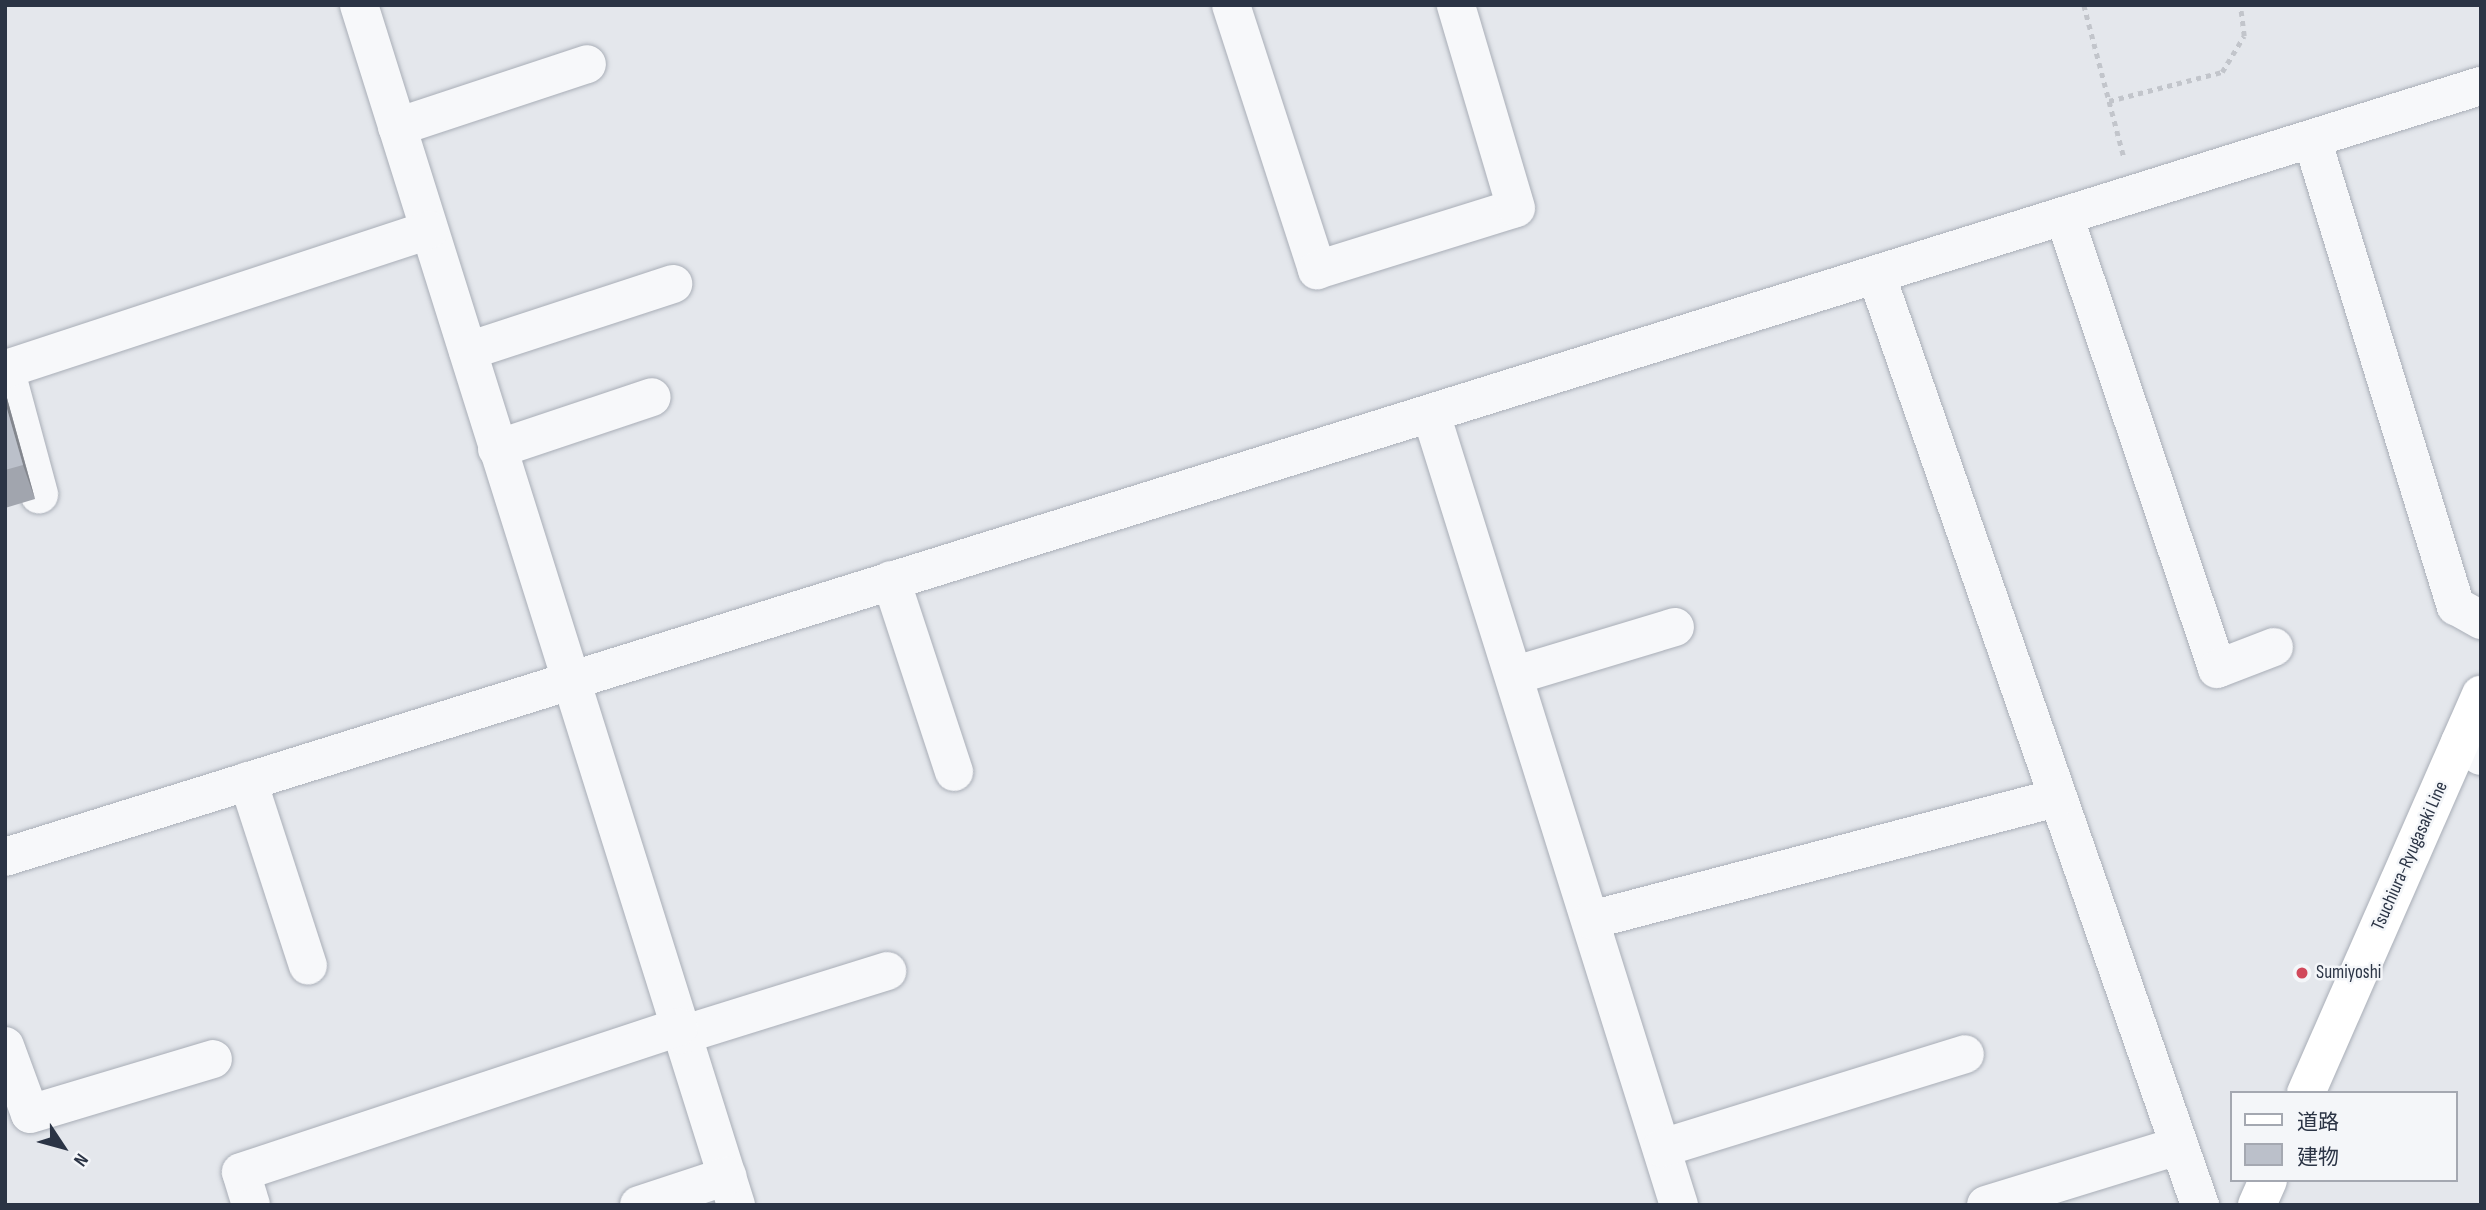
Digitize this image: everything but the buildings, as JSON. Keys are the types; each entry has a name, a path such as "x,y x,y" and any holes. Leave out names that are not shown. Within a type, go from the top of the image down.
{"main road":[{"name":"Tsuchiura-Ryugasaki Line","path":"2307,1091 2470,749 2481,695"},
{"path":"2257,1205 2267,1182"}],"street":[{"path":"359,5 568,682 732,1191 639,1205"},
{"path":"1231,5 1317,270 1516,208 1456,5"},
{"path":"397,127 587,64"},
{"path":"5,857 891,580 1432,417 2133,192 2481,86"},
{"path":"2312,139 2456,606 2481,620"},
{"path":"2064,216 2217,669 2274,647"},
{"path":"39,494 5,368 429,229"},
{"path":"1877,276 2175,1147 2200,1205"},
{"path":"468,351 673,284"},
{"path":"497,449 652,397"},
{"path":"1432,417 1516,676 1679,1205"},
{"path":"891,580 954,772"},
{"path":"1516,676 1675,627"},
{"path":"248,781 308,965"},
{"path":"1591,920 2057,798"},
{"path":"251,1205 241,1172 680,1031 887,971"},
{"path":"5,1046 30,1114 213,1059"},
{"path":"1662,1148 1965,1054"},
{"path":"1986,1205 2175,1147"}],"path":[{"path":"2084,5 2133,192"},
{"path":"2109,101 2222,72 2244,36 2240,5"}],"place":[{"name":"Sumiyoshi","path":"2302,973"}]}
